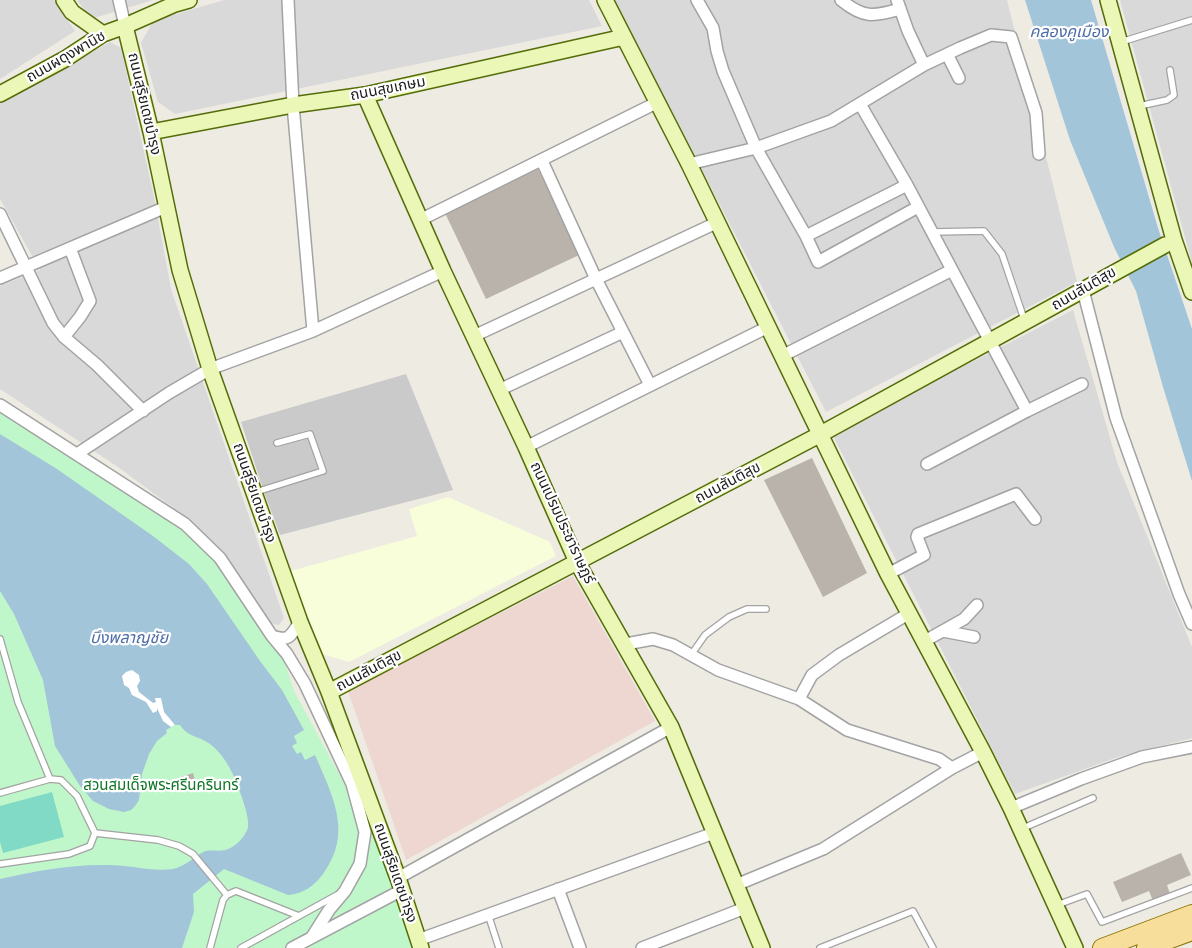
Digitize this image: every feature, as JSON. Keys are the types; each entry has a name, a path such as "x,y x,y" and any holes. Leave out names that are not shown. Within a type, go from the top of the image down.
{"main road":[{"path":"1102,948 1192,914"},
{"path":"1146,948 1192,931"}],"street":[{"path":"64,0 72,12 102,34"},
{"path":"119,0 126,26"},
{"name":"ถนนผดุงพานิช","path":"0,94 65,59 102,34 189,0"},
{"path":"288,0 293,105 313,331"},
{"path":"605,0 689,164 819,435 908,614 983,752 1011,808 1075,948"},
{"path":"697,0 713,28 723,71 756,148 806,236 818,262 918,207"},
{"path":"841,0 858,12 878,16 898,5 924,65"},
{"path":"1108,0 1137,107 1169,243 1192,292"},
{"name":"ถนนสุริยเดชบำรุง","path":"126,26 152,132 180,270 210,369 300,622 329,692 400,884 419,944"},
{"path":"689,164 756,148 831,121 924,65 991,35 1011,37 1036,113 1039,154"},
{"name":"ถนนสุขเกษม","path":"152,132 293,105 365,95 624,37"},
{"path":"947,54 959,78"},
{"name":"ถนนเปรมประชาราษฏร์","path":"365,95 443,272 526,447 577,562 626,644 671,727 762,948"},
{"path":"420,220 658,102"},
{"path":"860,104 907,186 1027,411"},
{"path":"542,161 596,279 650,385"},
{"path":"806,236 907,186"},
{"path":"0,278 166,207"},
{"path":"0,214 27,266 53,323 64,337 97,365 143,411"},
{"path":"474,336 716,223"},
{"name":"ถนนสันติสุข","path":"329,692 819,435 1169,243"},
{"path":"64,337 90,301 70,248"},
{"path":"782,356 952,270"},
{"path":"77,454 210,369 313,331 443,272"},
{"path":"1083,290 1116,418 1179,594 1192,624"},
{"path":"526,447 768,328"},
{"path":"499,390 623,332"},
{"path":"926,464 1082,384"},
{"path":"0,405 184,524 220,558 272,636 287,654 305,684 352,784 365,832 360,864 345,891 329,910 312,937"},
{"path":"888,574 924,555 917,537 918,534 1016,494 1035,519"},
{"path":"923,642 964,619 977,605"},
{"path":"799,699 812,675 839,655 908,614"},
{"path":"272,636 283,640 289,638 300,622"},
{"path":"944,631 974,637"},
{"path":"626,644 653,639 673,644 718,670 799,699 847,730 939,759 952,768"},
{"path":"292,948 671,727"},
{"path":"1011,808 1080,779 1142,757 1192,747"},
{"path":"736,885 823,849 952,768 983,752"},
{"path":"419,944 488,914 714,833"},
{"path":"558,889 580,948"},
{"path":"642,948 745,908"}],"lane":[{"path":"1119,42 1192,20"},
{"path":"1137,107 1167,100 1174,95 1170,70"},
{"path":"932,232 984,231 1002,254 1025,323"},
{"path":"254,493 323,471 310,434 277,443"},
{"path":"692,655 704,636 729,617 747,609 766,609"},
{"path":"0,640 18,702 50,779"},
{"path":"0,793 50,779 61,780 76,796 95,833 90,846 76,851 0,864"},
{"path":"1021,829 1093,798"},
{"path":"95,833 158,840 179,846 193,854 227,895"},
{"path":"1056,906 1087,894 1102,922 1192,888"},
{"path":"241,948 345,891"},
{"path":"210,948 222,900 227,895 236,892 299,916"},
{"path":"820,948 913,910 933,948"},
{"path":"488,914 499,948"}],"shaded area":[{"path":"0,0 54,0 75,31 0,79"},
{"path":"77,0 153,0 91,19"},
{"path":"224,0 589,0 602,26 175,114 158,102 141,43 153,21"},
{"path":"615,0 1007,0 1077,282 826,412"},
{"path":"1120,0 1192,0 1192,263"},
{"path":"110,42 121,48 154,197 171,289 284,618 279,625 271,624 225,559 195,524 118,467 0,389 0,286 40,270 0,199 0,103"},
{"path":"1073,310 1117,462 1192,647 1192,738 1118,757 1015,794 832,434"},
{"path":"406,374 453,490 280,535 241,422"},
{"path":"448,497 550,542 556,556 349,662 322,654 291,571 417,536 409,509"},
{"path":"573,576 655,721 406,860 348,691"}],"green space":[{"name":"สวนสมเด็จพระศรีนครินทร์","path":"0,405 185,524 220,558 278,641 294,691 402,890 422,948 0,948"},
{"path":"52,792 64,837 3,853 0,842 0,806"}],"water":[{"name":"คลองคูเมือง","path":"1025,0 1091,0 1158,228 1192,329 1192,481 1136,291 1114,247 1070,140"},
{"name":"บึงพลาญชัย","path":"0,434 57,469 153,536 189,564 207,584 282,690 304,730 294,736 297,743 292,746 297,754 301,752 305,760 315,755 328,786 337,815 337,844 332,859 320,878 308,889 288,895 224,869 193,894 194,912 182,948 0,948 0,879 40,871 81,866 109,865 157,870 173,869 185,864 203,852 222,851 233,847 245,834 248,822 237,784 223,757 210,744 188,733 180,725 175,725 166,730 167,733 157,741 149,754 142,774 139,800 131,810 124,812 109,809 93,801 80,786 55,746 43,680 14,614 0,591"}],"pier":[{"path":"132,670 139,675 140,681 137,686 139,692 153,703 156,702 155,698 161,698 164,712 175,725 171,727 163,721 157,708 157,711 153,713 146,702 132,695 129,688 124,685 122,676"}],"building":[{"path":"538,169 579,255 486,299 445,213"},
{"path":"812,458 867,573 823,597 764,480"},
{"path":"193,773 197,787 182,792 178,778"},
{"path":"1181,853 1191,875 1167,885 1170,894 1153,901 1149,891 1122,902 1113,882"}]}
